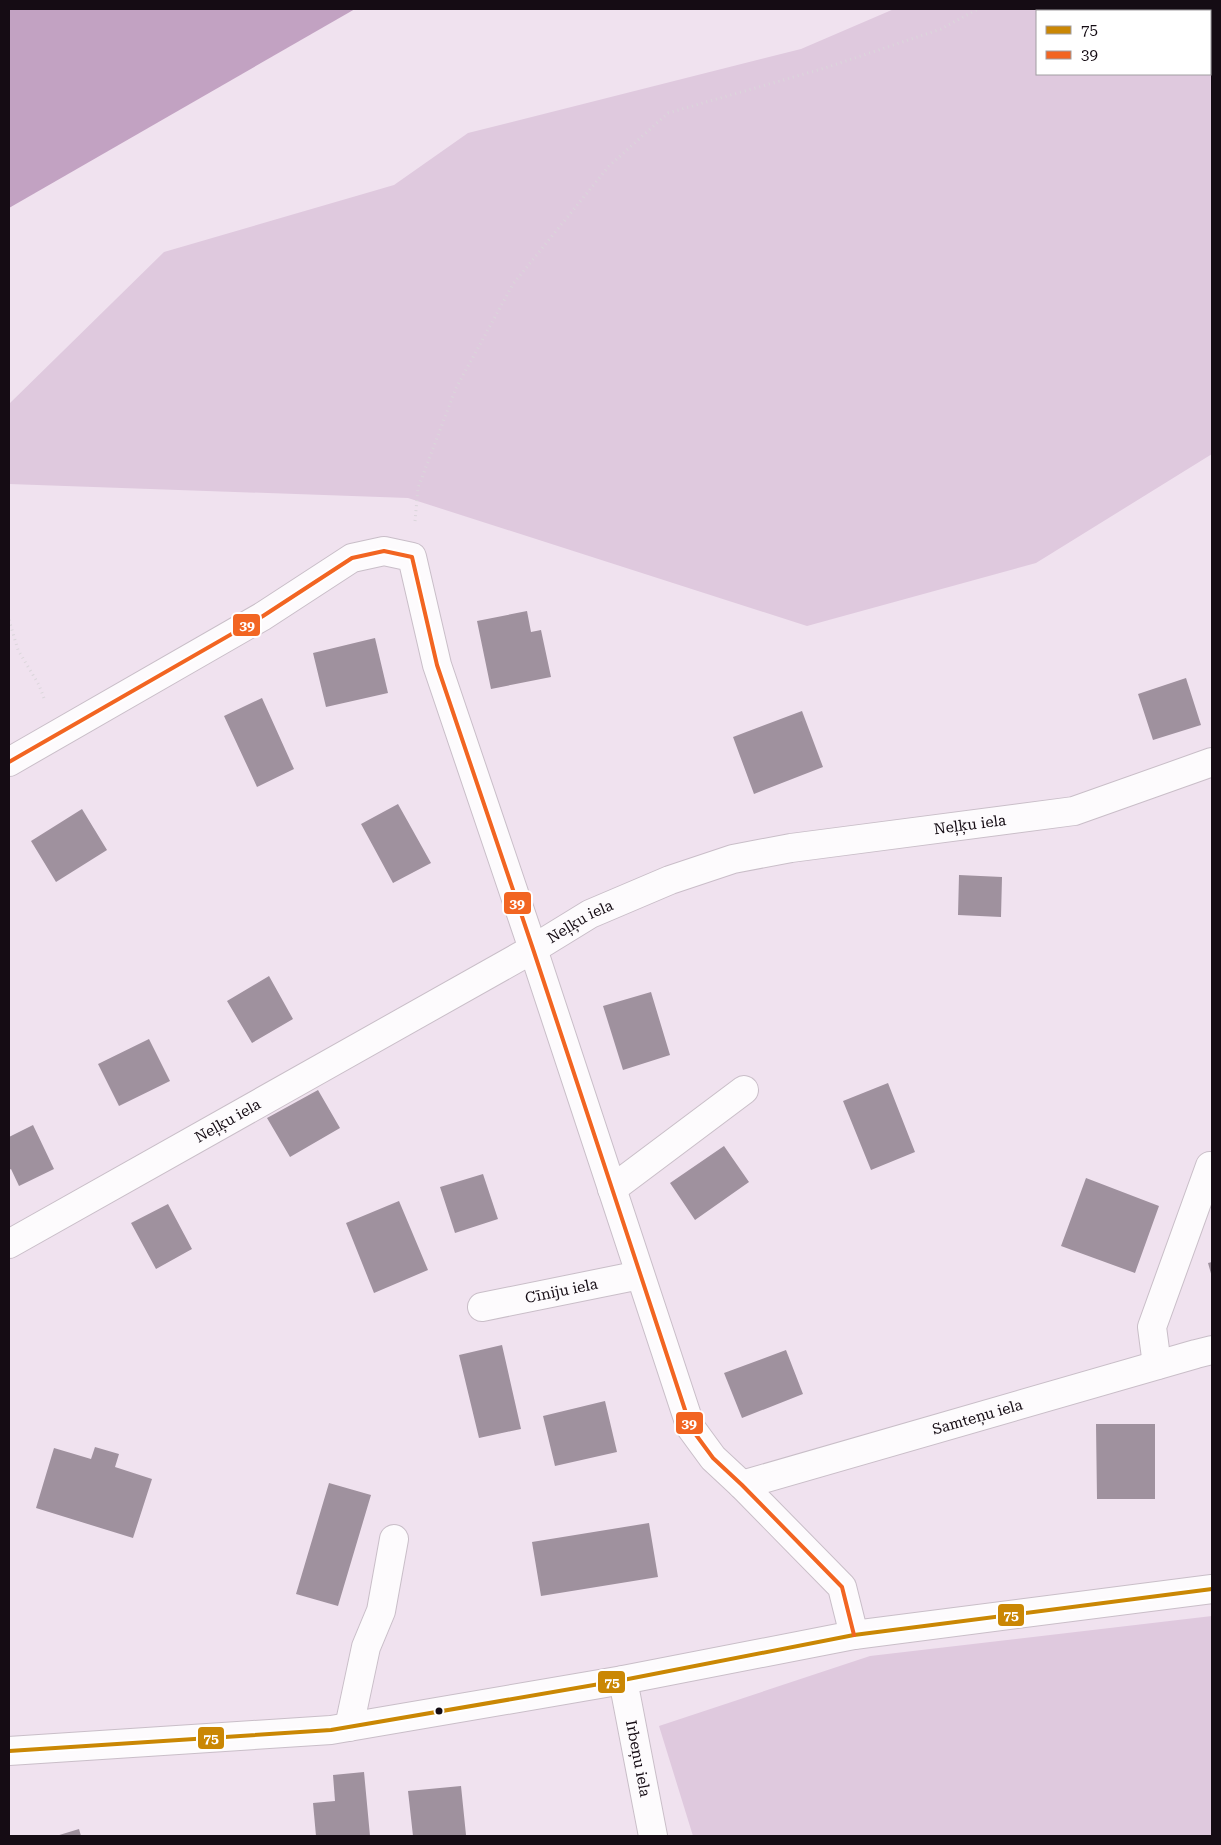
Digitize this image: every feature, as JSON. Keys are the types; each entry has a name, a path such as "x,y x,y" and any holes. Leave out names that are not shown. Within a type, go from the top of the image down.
{"street":[{"path":"9,762 262,616 352,558 384,551 412,557 436,666 533,949 691,1428 713,1458 742,1485 842,1588 854,1635"},
{"name":"Neļķu iela","path":"9,1244 533,949 590,914 670,880 733,859 792,848 1074,811 1212,762"},
{"path":"612,1189 744,1090"},
{"path":"1157,1365 1152,1327 1210,1166"},
{"name":"Cīniju iela","path":"482,1307 640,1275"},
{"name":"Samteņu iela","path":"742,1485 1212,1350"},
{"path":"349,1727 366,1647 381,1611 394,1539"},
{"path":"9,1751 331,1730 623,1680 854,1635 1212,1589"},
{"name":"Irbeņu iela","path":"623,1680 653,1836"}],"path":[{"path":"412,557 418,488 456,388 513,284 609,166 668,113 825,68 941,29 978,9"},
{"path":"9,620 18,650 40,685 56,735"}],"shaded area":[{"path":"9,9 355,9 9,208"},
{"path":"894,9 1212,9 1212,454 1036,563 807,626 408,498 9,484 9,404 164,252 394,185 468,133 801,49"},
{"path":"1212,1616 1212,1836 693,1836 659,1726 870,1656"}],"building":[{"path":"527,611 531,632 541,630 551,677 491,689 477,621"},
{"path":"375,638 388,693 326,707 313,653"},
{"path":"1186,678 1201,725 1153,740 1138,694"},
{"path":"262,698 294,769 257,787 224,716"},
{"path":"802,711 823,767 754,794 733,737"},
{"path":"398,804 431,863 393,883 361,824"},
{"path":"82,809 107,850 56,882 31,841"},
{"path":"959,875 1002,877 1001,917 958,915"},
{"path":"269,976 293,1019 252,1043 227,1001"},
{"path":"651,992 670,1055 623,1070 603,1006"},
{"path":"149,1039 170,1081 119,1106 98,1064"},
{"path":"888,1083 915,1152 871,1170 843,1101"},
{"path":"318,1090 340,1128 290,1157 267,1118"},
{"path":"33,1125 54,1169 19,1186 11,1169 9,1170 9,1137"},
{"path":"724,1146 749,1182 695,1220 670,1183"},
{"path":"483,1174 498,1219 455,1233 440,1187"},
{"path":"1086,1178 1159,1206 1135,1273 1061,1246"},
{"path":"399,1201 428,1270 374,1293 346,1223"},
{"path":"168,1204 192,1249 156,1269 131,1223"},
{"path":"1212,1262 1212,1277 1208,1263"},
{"path":"502,1345 521,1429 479,1438 459,1355"},
{"path":"786,1350 803,1394 742,1418 724,1373"},
{"path":"605,1401 617,1452 555,1466 543,1416"},
{"path":"1096,1424 1155,1424 1155,1499 1097,1499"},
{"path":"95,1447 119,1454 115,1467 152,1479 133,1538 36,1508 54,1448 91,1459"},
{"path":"329,1483 371,1495 338,1606 296,1594"},
{"path":"649,1523 658,1577 541,1596 532,1542"},
{"path":"364,1772 370,1836 316,1836 313,1803 335,1801 333,1775"},
{"path":"461,1786 466,1835 413,1836 408,1791"},
{"path":"79,1829 81,1836 56,1836"}],"transit line":[{"name":"39","path":"9,762 263,616 352,558 384,551 412,557 437,665 691,1428 713,1458 842,1587 854,1635"},
{"name":"75","path":"9,1751 331,1730 623,1680 854,1635 1212,1589"}]}
